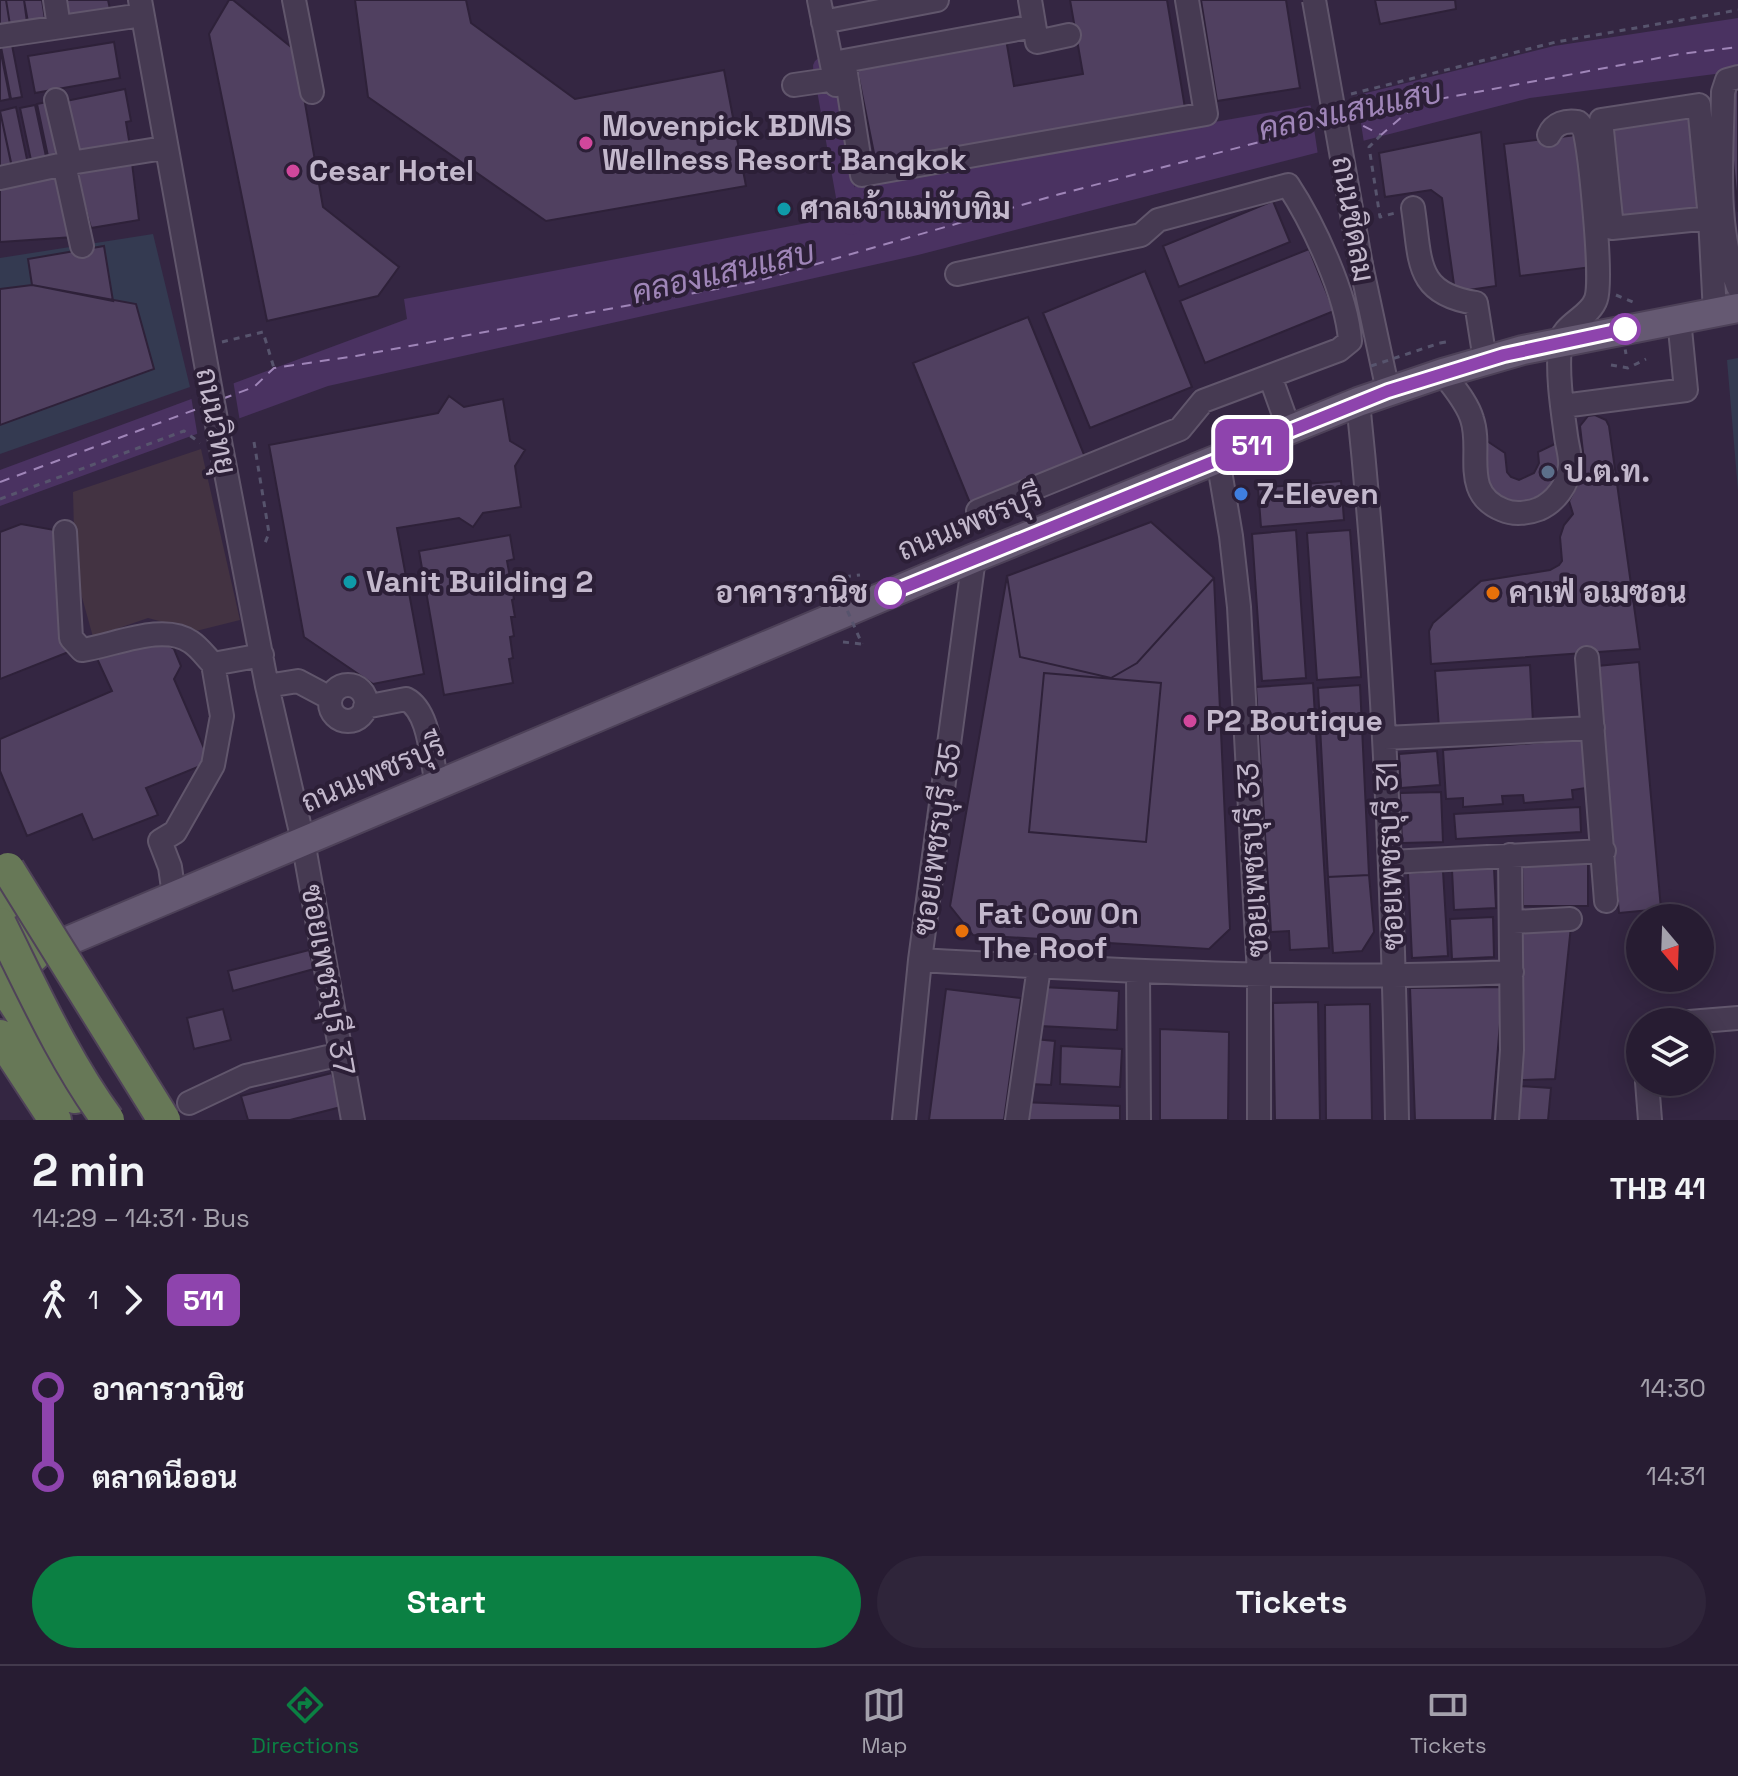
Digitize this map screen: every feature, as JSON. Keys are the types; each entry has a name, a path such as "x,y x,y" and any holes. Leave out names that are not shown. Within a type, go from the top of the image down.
{"highway":[{"path":"3,867 33,956"},
{"path":"3,867 176,1112"},
{"path":"3,867 72,1001 150,1120"},
{"path":"0,924 45,1013 94,1101 108,1120"},
{"path":"0,980 89,1120"},
{"path":"0,992 66,1120"},
{"path":"0,1036 55,1120"}],"main road":[{"name":"ถนนเพชรบุรี","path":"0,970 974,558 1358,402 1485,360 1728,308"}],"street":[{"path":"55,0 59,27"},
{"path":"294,0 312,92"},
{"path":"841,122 821,11 937,0"},
{"path":"1030,0 1037,42 1069,35"},
{"path":"1034,26 844,61 862,175 1206,114 1187,0"},
{"name":"ถนนชิดลม","path":"1314,0 1361,265 1388,391"},
{"path":"0,36 59,27 141,7"},
{"name":"ถนนวิทยุ","path":"141,7 203,354 214,449 303,841"},
{"path":"1738,77 1727,80 1723,92 1722,196 1738,287"},
{"path":"794,85 835,79"},
{"path":"56,100 82,246"},
{"path":"1710,218 1612,228 1601,120 1699,105 1710,218 1728,308"},
{"path":"1443,373 1473,421 1476,479 1480,491 1502,510 1523,512 1543,507 1553,500 1564,484 1570,466 1560,342 1565,331 1594,304 1598,295 1599,271 1584,129 1578,122 1568,121 1556,125 1549,135"},
{"path":"0,178 164,148"},
{"path":"957,274 1141,235 1158,220 1288,185 1311,224 1350,329 1350,341 1339,350 1203,401 1180,429 978,511"},
{"path":"1413,208 1424,274 1446,296 1476,303 1485,360"},
{"path":"1563,406 1686,390 1679,319"},
{"path":"1270,376 1289,429"},
{"name":"ซอยเพชรบุรี 31","path":"1358,402 1386,625 1385,738 1395,977 1397,1120"},
{"name":"ซอยเพชรบุรี 33","path":"1218,459 1239,607 1259,975 1259,1120"},
{"path":"65,532 71,638 76,646 82,650 160,633 177,635 193,642 213,664 222,716 213,765 175,832 160,841 170,867 174,895"},
{"name":"ซอยเพชรบุรี 35","path":"904,1120 920,960 974,558"},
{"path":"213,664 262,655"},
{"path":"1587,658 1606,901"},
{"path":"267,686 298,681 330,698 337,688 349,684 360,689 366,701 365,707 406,699 417,706 423,716 437,784"},
{"path":"1385,738 1593,728"},
{"name":"ซอยเพชรบุรี 37","path":"303,841 353,1120"},
{"path":"1390,862 1604,851"},
{"path":"1507,1120 1512,1050 1510,855"},
{"path":"1513,922 1570,919"},
{"path":"920,960 1259,975 1395,977 1512,972"},
{"path":"1017,1120 1039,967"},
{"path":"1138,972 1139,1120"},
{"path":"1714,1020 1738,1018"},
{"path":"176,1112 246,1076 341,1054"},
{"path":"1648,1096 1650,1120"}],"path":[{"path":"1332,99 1556,42 1738,10"},
{"path":"1381,135 1369,147 1380,217 1413,208"},
{"path":"1619,314 1626,354"},
{"path":"203,354 263,332 274,368"},
{"path":"1371,366 1451,341"},
{"path":"1611,365 1628,368 1646,359"},
{"path":"0,499 184,431 214,449"},
{"path":"254,442 269,533 265,543"},
{"path":"843,642 862,644 833,578 860,575"}],"shaded area":[{"path":"153,234 190,387 0,454 0,258"},
{"path":"1738,358 1738,491 1727,360"},
{"path":"201,449 240,620 196,631 148,618 93,637 75,572 73,492"}],"water":[{"name":"คลองแสนแสบ","path":"1738,18 1738,71 1530,98 918,255 328,386 0,506 0,470 407,319 404,299 828,219 857,184 1330,102 1554,46"}],"pier":[{"path":"1356,91 1364,143 1318,155 1310,102"},
{"path":"233,380 240,422 198,438 191,396"}],"building":[{"path":"0,0 6,0 10,25 0,27"},
{"path":"6,0 24,0 27,22 10,25"},
{"path":"24,0 42,0 45,19 28,22"},
{"path":"64,0 108,0 110,9 67,17"},
{"path":"229,0 233,0 296,51 323,207 399,267 378,296 267,321 209,34"},
{"name":"Movenpick BDMS Wellness Resort Bangkok","path":"355,0 466,0 471,23 575,99 724,70 746,186 546,221 368,97"},
{"path":"1070,0 1167,0 1185,108 876,163 857,69 1006,39 1014,86 1083,74"},
{"path":"1201,0 1286,0 1300,88 1217,101"},
{"path":"1375,0 1455,0 1456,9 1380,24"},
{"path":"114,42 120,78 35,93 28,56"},
{"path":"12,45 22,97 11,99 1,47"},
{"path":"0,48 10,99 0,101"},
{"path":"1738,87 1738,212 1726,88"},
{"path":"125,89 131,121 126,122 131,152 75,163 61,102"},
{"path":"52,101 64,158 49,161 37,104"},
{"path":"35,105 47,161 32,165 20,108"},
{"path":"16,107 28,164 12,168 0,111"},
{"path":"0,111 12,167 0,170"},
{"path":"1689,113 1702,209 1621,219 1609,124"},
{"path":"1481,132 1496,286 1455,292 1442,198 1431,190 1385,197 1379,153"},
{"path":"1576,135 1592,267 1520,276 1504,144"},
{"path":"132,163 139,220 91,228 78,182 79,169"},
{"path":"59,166 74,237 0,242 0,181"},
{"path":"1273,201 1290,242 1179,287 1163,246"},
{"name":"ศาลเจ้าแม่ทับทิม","path":"788,203 791,209 779,214 777,208"},
{"path":"104,246 113,301 32,285 28,259"},
{"path":"1309,249 1334,311 1205,363 1180,301"},
{"path":"1145,271 1192,387 1090,428 1043,313"},
{"path":"32,285 136,304 154,369 0,425 0,289"},
{"path":"1028,317 1085,457 970,503 913,363"},
{"name":"Vanit Building 2","path":"449,396 464,407 503,399 510,441 525,450 515,466 521,507 483,513 473,527 459,518 397,528 424,674 373,684 304,637 269,445 438,413"},
{"path":"1595,415 1606,420 1609,426 1640,649 1431,664 1429,631 1433,623 1481,581 1550,570 1562,561 1560,537 1564,525 1573,514 1569,501 1585,469 1580,426 1588,416"},
{"name":"ป.ต.ท.","path":"1484,439 1505,453 1507,472 1519,480 1534,473 1539,463 1538,452 1561,441 1562,473 1547,497 1517,505 1504,501 1492,491 1480,468"},
{"path":"1341,481 1344,520 1261,527 1258,488"},
{"path":"1151,522 1214,578 1137,663 1111,678 1020,657 1007,576"},
{"path":"1151,522 1214,578 1230,929 1209,949 973,935 950,906 1007,576"},
{"path":"21,524 60,531 71,651 0,679 0,532"},
{"path":"1296,530 1306,678 1262,681 1252,534"},
{"path":"1350,530 1361,677 1317,680 1307,533"},
{"path":"510,535 514,559 507,561 515,617 511,617 513,658 509,659 513,683 444,695 419,551"},
{"path":"163,642 174,649 181,666 174,679 210,762 146,788 158,815 93,840 82,814 27,836 0,771 0,739 112,691 94,652"},
{"path":"1639,662 1661,904 1626,904 1626,912 1619,913 1597,666"},
{"path":"1530,665 1533,723 1439,728 1435,671"},
{"path":"1044,673 1161,683 1146,842 1029,832"},
{"path":"1313,683 1329,948 1290,950 1289,931 1271,932 1256,687"},
{"path":"1360,685 1369,875 1328,877 1318,688"},
{"path":"1583,739 1586,788 1572,790 1573,799 1524,803 1523,795 1502,796 1503,804 1463,807 1463,798 1446,799 1443,750"},
{"path":"1437,751 1440,785 1401,788 1399,754"},
{"path":"1441,792 1443,842 1402,843 1400,793"},
{"path":"1580,807 1581,832 1456,839 1454,814"},
{"path":"1522,861 1588,861 1588,906 1523,906"},
{"path":"1494,868 1496,908 1454,910 1452,870"},
{"path":"1443,871 1448,956 1412,958 1408,873"},
{"path":"1369,875 1374,932 1362,951 1333,953 1328,877"},
{"path":"1493,917 1494,957 1452,959 1450,919"},
{"path":"1571,926 1555,1079 1522,1080 1522,930"},
{"path":"309,950 314,969 233,991 228,971"},
{"path":"1042,987 1119,991 1117,1030 1040,1026"},
{"path":"1503,987 1492,1120 1415,1120 1410,988"},
{"path":"946,989 1021,998 1004,1120 929,1120"},
{"path":"1318,1002 1320,1120 1275,1120 1273,1003"},
{"path":"1370,1004 1372,1120 1326,1120 1325,1005"},
{"path":"223,1009 231,1040 194,1049 187,1018"},
{"path":"1160,1029 1229,1032 1228,1120 1160,1120"},
{"path":"1034,1039 1055,1041 1051,1085 1030,1084"},
{"path":"1061,1046 1122,1049 1120,1087 1060,1084"},
{"path":"332,1073 341,1107 290,1120 248,1120 241,1096"},
{"path":"1518,1086 1551,1088 1548,1120 1515,1120"},
{"path":"1021,1102 1120,1106 1120,1120 1020,1120"}],"waterway":[{"path":"823,67 851,225"}],"ferry route":[{"path":"1347,120 1381,135 1418,103 1680,54 1738,47"},
{"path":"222,399 254,387 274,368 356,356 754,282 1060,194 1325,125"},
{"path":"0,482 205,406"}],"bus line":[{"name":"511","path":"890,593 1388,391 1504,355 1625,329"}],"place":[{"name":"Movenpick BDMS Wellness Resort Bangkok","path":"586,143"},
{"name":"Cesar Hotel","path":"293,171"},
{"name":"ศาลเจ้าแม่ทับทิม","path":"784,209"},
{"name":"ป.ต.ท.","path":"1548,472"},
{"name":"7-Eleven","path":"1241,494"},
{"name":"Vanit Building 2","path":"350,582"},
{"name":"อาคารวานิช","path":"890,593"},
{"name":"คาเฟ่ อเมซอน","path":"1493,593"},
{"name":"P2 Boutique","path":"1190,721"},
{"name":"Fat Cow On The Roof","path":"962,931"}]}
